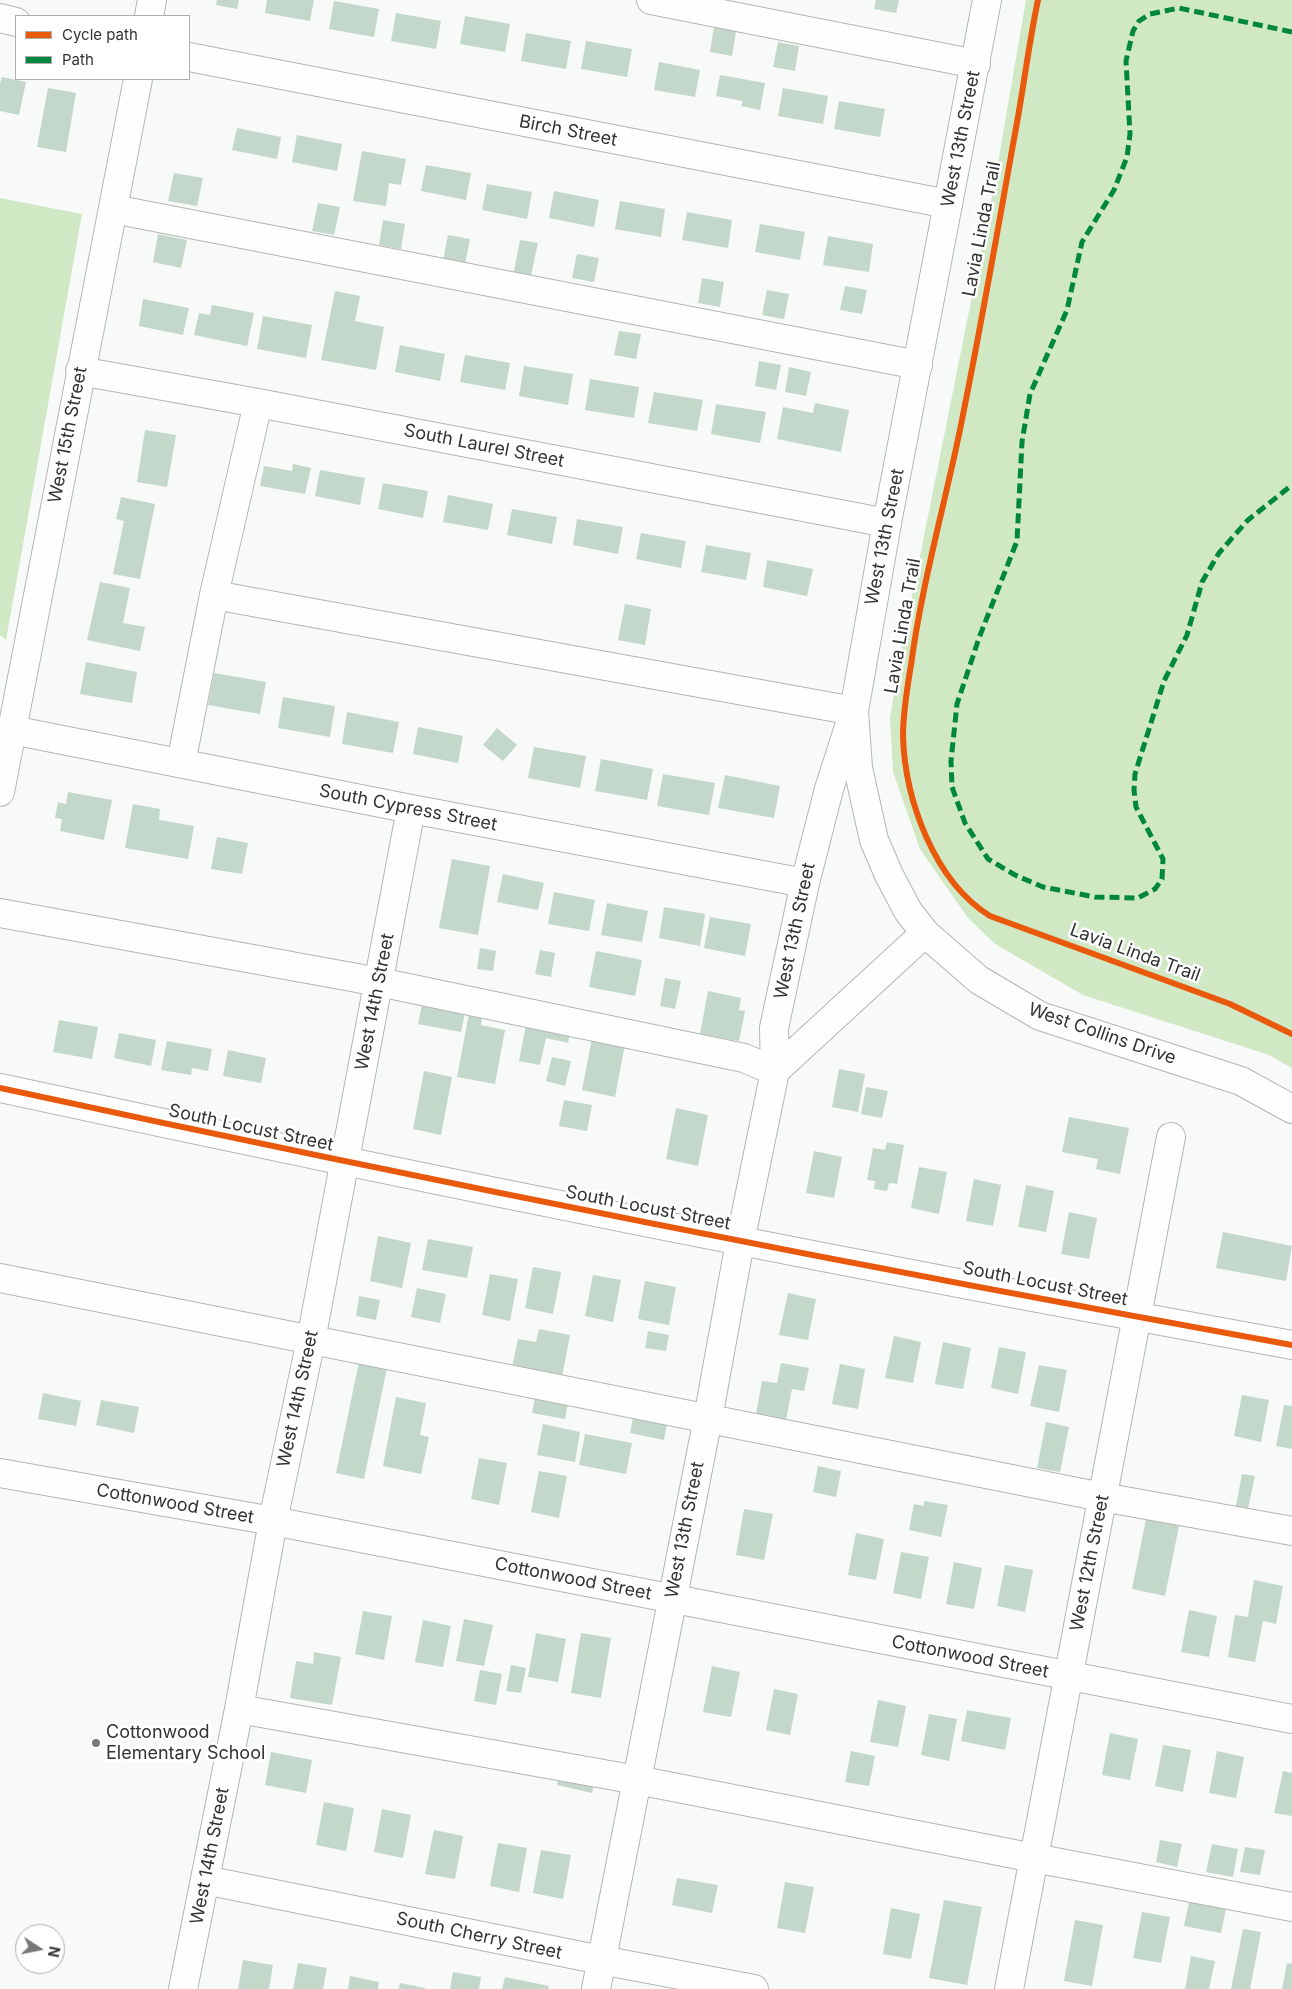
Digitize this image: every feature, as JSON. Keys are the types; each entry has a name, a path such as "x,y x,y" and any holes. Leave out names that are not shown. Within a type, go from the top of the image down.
{"street":[{"path":"149,15 152,0"},
{"path":"651,0 976,64"},
{"name":"West 13th Street","path":"596,1989 708,1418 740,1242 775,1071 774,1028 805,883 829,788 854,710 887,523 987,0"},
{"path":"0,18 15,22"},
{"name":"Birch Street","path":"190,58 948,204"},
{"name":"West 15th Street","path":"0,790 138,80"},
{"path":"112,209 918,365"},
{"name":"South Laurel Street","path":"80,371 258,402 887,523"},
{"path":"181,763 214,596 258,402"},
{"path":"214,596 854,710"},
{"name":"West Collins Drive","path":"854,710 858,768 874,840 908,911 925,933 979,980 1040,1016 1240,1081 1292,1110"},
{"name":"South Cypress Street","path":"12,730 411,809 805,883"},
{"name":"West 14th Street","path":"183,1989 239,1709 273,1521 311,1340 411,809"},
{"path":"0,913 378,982 744,1058 775,1071 925,933"},
{"name":"South Locust Street","path":"0,1088 344,1163 740,1242 1292,1345"},
{"name":"West 12th Street","path":"1008,1989 1171,1136"},
{"path":"0,1278 1102,1497 1292,1531"},
{"name":"Cottonwood Street","path":"0,1473 273,1521 1292,1719"},
{"path":"239,1709 637,1780 1292,1907"},
{"name":"South Cherry Street","path":"205,1880 754,1989"}],"green space":[{"path":"1026,0 1292,0 1292,1068 1269,1055 1083,995 995,944 968,918 920,849 893,772 890,718 902,646 994,186"},
{"path":"0,198 82,214 6,640 0,635"}],"building":[{"path":"217,0 239,0 237,9 216,5"},
{"path":"267,0 314,0 310,21 265,13"},
{"path":"876,0 899,0 896,13 874,9"},
{"path":"334,1 379,9 374,37 329,29"},
{"path":"396,13 441,21 436,49 391,41"},
{"path":"465,16 510,24 505,52 460,44"},
{"path":"714,27 736,31 732,56 710,52"},
{"path":"526,33 571,41 566,69 521,61"},
{"path":"586,41 632,49 627,77 581,69"},
{"path":"778,42 799,46 795,71 773,67"},
{"path":"659,62 700,70 695,97 654,90"},
{"path":"720,75 765,83 760,110 741,106 743,101 716,96"},
{"path":"2,77 26,82 19,115 0,111 0,83"},
{"path":"48,88 76,93 66,152 37,147"},
{"path":"783,88 828,96 823,124 778,116"},
{"path":"839,101 885,109 880,137 834,129"},
{"path":"237,128 281,137 277,159 232,150"},
{"path":"297,135 342,144 337,171 292,162"},
{"path":"362,151 406,159 401,185 389,183 386,206 353,201"},
{"path":"426,165 471,173 466,200 421,191"},
{"path":"174,173 203,178 197,206 168,201"},
{"path":"487,184 532,192 527,219 482,210"},
{"path":"554,191 599,200 594,227 549,218"},
{"path":"620,201 665,209 661,237 615,229"},
{"path":"318,203 340,207 334,235 312,231"},
{"path":"687,212 732,220 728,248 682,240"},
{"path":"383,220 405,224 401,249 379,245"},
{"path":"760,224 805,232 800,260 755,252"},
{"path":"158,234 187,240 181,268 153,262"},
{"path":"448,235 470,239 465,264 443,260"},
{"path":"828,236 873,244 869,272 823,265"},
{"path":"520,240 538,243 530,280 513,276"},
{"path":"577,254 599,258 594,282 572,278"},
{"path":"702,278 724,282 720,307 698,303"},
{"path":"845,286 867,290 862,314 840,310"},
{"path":"767,290 789,294 784,319 762,315"},
{"path":"335,291 360,296 355,321 384,327 376,370 321,360"},
{"path":"143,299 189,308 183,335 139,326"},
{"path":"212,305 254,313 247,346 194,335 199,313 210,315"},
{"path":"263,316 312,325 306,358 257,349"},
{"path":"619,331 641,334 636,359 614,355"},
{"path":"400,345 445,354 440,381 395,372"},
{"path":"465,355 510,363 505,390 460,382"},
{"path":"759,361 781,365 776,390 755,386"},
{"path":"524,366 573,374 568,405 519,396"},
{"path":"789,367 811,372 806,396 785,392"},
{"path":"590,379 639,387 634,418 585,410"},
{"path":"654,392 703,400 697,431 648,423"},
{"path":"815,403 849,410 841,452 777,439 783,407 813,413"},
{"path":"716,404 766,412 760,443 711,434"},
{"path":"145,430 176,435 167,487 137,482"},
{"path":"293,464 311,468 305,494 260,486 264,466 292,471"},
{"path":"320,470 365,478 360,505 315,496"},
{"path":"383,483 428,491 423,518 378,509"},
{"path":"448,495 493,504 488,530 443,522"},
{"path":"121,497 155,504 140,579 113,574 124,521 116,519"},
{"path":"512,509 557,517 552,544 507,535"},
{"path":"577,519 623,527 618,554 573,545"},
{"path":"641,533 686,541 681,568 636,559"},
{"path":"706,545 751,553 746,580 701,572"},
{"path":"767,560 813,569 807,596 763,587"},
{"path":"100,582 130,588 123,623 145,627 140,651 87,640"},
{"path":"625,604 651,609 645,645 618,640"},
{"path":"86,662 137,672 132,703 80,694"},
{"path":"214,673 266,682 260,714 208,705"},
{"path":"283,697 335,706 330,737 278,728"},
{"path":"347,712 399,722 393,753 342,744"},
{"path":"418,727 463,736 458,763 413,754"},
{"path":"497,728 517,745 503,761 483,745"},
{"path":"534,747 586,756 580,788 528,778"},
{"path":"601,759 653,769 647,800 595,791"},
{"path":"663,774 715,783 709,815 657,806"},
{"path":"725,775 780,786 774,818 718,808"},
{"path":"68,792 112,800 104,840 60,831 62,819 55,818 58,802 66,804"},
{"path":"133,804 160,809 159,820 194,826 188,859 125,848"},
{"path":"217,837 248,843 242,874 211,869"},
{"path":"452,859 490,866 478,935 439,928"},
{"path":"503,874 544,883 538,910 497,902"},
{"path":"554,892 595,900 589,931 548,924"},
{"path":"607,903 648,911 642,942 601,935"},
{"path":"664,907 705,914 700,946 659,938"},
{"path":"710,917 751,924 745,956 704,948"},
{"path":"480,948 496,951 493,971 477,969"},
{"path":"540,950 555,953 551,977 535,974"},
{"path":"596,951 642,960 635,996 589,987"},
{"path":"665,978 681,981 675,1009 660,1006"},
{"path":"708,991 741,998 739,1010 745,1011 739,1041 700,1034"},
{"path":"424,995 467,1003 461,1032 418,1024"},
{"path":"470,1008 483,1011 481,1025 505,1030 495,1084 457,1077"},
{"path":"528,1015 572,1024 568,1043 546,1038 540,1065 519,1061"},
{"path":"59,1020 98,1027 92,1059 53,1052"},
{"path":"594,1028 627,1034 615,1097 582,1090"},
{"path":"119,1033 156,1040 151,1066 114,1058"},
{"path":"167,1041 212,1049 208,1071 192,1068 191,1075 161,1070"},
{"path":"228,1050 266,1058 261,1083 223,1076"},
{"path":"552,1057 571,1061 565,1086 546,1081"},
{"path":"839,1069 865,1074 858,1112 832,1107"},
{"path":"424,1071 452,1077 441,1135 413,1129"},
{"path":"866,1087 888,1091 882,1118 861,1114"},
{"path":"564,1100 592,1105 587,1131 559,1126"},
{"path":"676,1108 708,1115 698,1166 666,1159"},
{"path":"1069,1117 1129,1128 1120,1174 1096,1169 1098,1159 1062,1152"},
{"path":"887,1142 904,1145 897,1184 889,1183 887,1191 874,1189 875,1181 867,1180 873,1148 885,1150"},
{"path":"814,1151 842,1157 834,1198 806,1193"},
{"path":"919,1167 947,1172 939,1214 911,1208"},
{"path":"974,1179 1001,1185 993,1226 966,1221"},
{"path":"1026,1185 1054,1191 1046,1232 1018,1227"},
{"path":"1069,1212 1097,1218 1089,1259 1061,1254"},
{"path":"1223,1232 1292,1246 1286,1281 1216,1268"},
{"path":"378,1236 411,1243 402,1288 370,1281"},
{"path":"428,1239 473,1247 467,1278 422,1270"},
{"path":"533,1267 561,1272 553,1314 525,1308"},
{"path":"490,1274 518,1279 510,1321 482,1315"},
{"path":"593,1275 621,1280 613,1322 585,1316"},
{"path":"645,1281 676,1287 669,1325 638,1319"},
{"path":"417,1288 446,1294 440,1323 411,1317"},
{"path":"788,1293 816,1299 808,1340 779,1335"},
{"path":"359,1296 380,1300 376,1320 356,1316"},
{"path":"539,1329 570,1335 562,1377 512,1367 518,1339 536,1342"},
{"path":"648,1331 669,1335 666,1351 645,1348"},
{"path":"894,1336 921,1342 913,1383 885,1378"},
{"path":"943,1342 971,1348 963,1389 935,1384"},
{"path":"999,1347 1026,1352 1018,1394 991,1388"},
{"path":"360,1357 388,1363 364,1479 336,1473"},
{"path":"781,1363 809,1368 804,1391 792,1389 786,1420 756,1414 762,1381 777,1383"},
{"path":"840,1364 865,1369 858,1409 832,1404"},
{"path":"1039,1365 1067,1370 1059,1412 1030,1406"},
{"path":"43,1393 81,1401 76,1426 38,1419"},
{"path":"1242,1395 1269,1400 1261,1442 1234,1436"},
{"path":"396,1397 426,1403 420,1435 429,1437 421,1474 383,1466"},
{"path":"535,1397 568,1403 565,1419 532,1413"},
{"path":"101,1400 139,1407 134,1433 96,1425"},
{"path":"1284,1405 1292,1406 1292,1449 1276,1446"},
{"path":"635,1408 669,1415 664,1440 630,1433"},
{"path":"1046,1422 1069,1427 1060,1472 1037,1468"},
{"path":"543,1424 580,1432 575,1462 537,1455"},
{"path":"585,1434 632,1443 626,1474 579,1465"},
{"path":"479,1458 507,1463 499,1505 471,1499"},
{"path":"818,1466 841,1471 836,1497 813,1492"},
{"path":"539,1471 567,1476 559,1518 531,1512"},
{"path":"1242,1474 1255,1476 1247,1513 1235,1511"},
{"path":"924,1501 948,1505 941,1537 909,1530 914,1504 924,1506"},
{"path":"744,1509 773,1514 764,1560 736,1555"},
{"path":"1146,1519 1179,1526 1165,1596 1132,1589"},
{"path":"856,1533 884,1539 876,1580 848,1575"},
{"path":"901,1552 929,1557 921,1599 893,1593"},
{"path":"954,1562 982,1568 974,1609 946,1604"},
{"path":"1005,1565 1033,1570 1025,1612 997,1606"},
{"path":"1254,1580 1283,1586 1276,1624 1263,1621 1255,1662 1228,1657 1235,1615 1248,1617"},
{"path":"1189,1610 1217,1616 1209,1657 1181,1652"},
{"path":"363,1611 392,1616 384,1660 355,1654"},
{"path":"464,1619 493,1625 484,1666 456,1661"},
{"path":"423,1620 451,1626 443,1667 415,1662"},
{"path":"536,1633 566,1639 558,1682 528,1677"},
{"path":"581,1633 611,1638 601,1698 571,1693"},
{"path":"314,1652 341,1657 332,1705 290,1698 296,1661 313,1664"},
{"path":"511,1665 526,1668 521,1693 506,1691"},
{"path":"712,1666 740,1672 731,1717 703,1712"},
{"path":"480,1670 502,1674 496,1705 474,1701"},
{"path":"774,1689 798,1694 790,1735 766,1730"},
{"path":"878,1700 906,1706 898,1747 870,1742"},
{"path":"967,1710 1011,1718 1005,1750 961,1741"},
{"path":"929,1714 957,1719 949,1761 921,1755"},
{"path":"1110,1733 1138,1739 1130,1780 1102,1775"},
{"path":"1163,1745 1191,1750 1183,1792 1155,1786"},
{"path":"851,1751 875,1756 869,1786 845,1782"},
{"path":"1217,1751 1244,1757 1236,1798 1209,1793"},
{"path":"271,1752 312,1760 306,1793 265,1785"},
{"path":"560,1770 595,1777 592,1793 557,1785"},
{"path":"1283,1771 1292,1773 1292,1816 1274,1813"},
{"path":"324,1802 354,1808 346,1851 316,1845"},
{"path":"382,1809 411,1815 403,1858 374,1852"},
{"path":"434,1830 463,1836 455,1879 425,1874"},
{"path":"1160,1840 1182,1844 1177,1867 1156,1862"},
{"path":"498,1843 527,1848 519,1892 490,1886"},
{"path":"1212,1844 1238,1849 1233,1877 1206,1872"},
{"path":"1245,1847 1265,1850 1260,1875 1240,1872"},
{"path":"541,1850 571,1855 563,1899 533,1893"},
{"path":"677,1878 718,1885 712,1913 672,1905"},
{"path":"785,1882 814,1887 805,1933 777,1928"},
{"path":"1191,1892 1228,1899 1221,1933 1184,1926"},
{"path":"944,1900 982,1907 967,1985 929,1978"},
{"path":"891,1908 920,1914 911,1959 883,1954"},
{"path":"1142,1912 1170,1917 1161,1963 1133,1958"},
{"path":"1075,1920 1103,1925 1092,1986 1064,1981"},
{"path":"1243,1929 1261,1932 1250,1989 1231,1989"},
{"path":"1191,1956 1215,1961 1209,1989 1185,1989"},
{"path":"243,1960 273,1965 269,1989 238,1989"},
{"path":"298,1963 327,1968 323,1989 293,1989"},
{"path":"1287,1963 1292,1964 1292,1989 1282,1989"},
{"path":"453,1972 481,1977 479,1989 450,1989"},
{"path":"350,1976 379,1982 378,1989 348,1989"},
{"path":"505,1977 549,1986 548,1989 502,1989"},
{"path":"400,1983 425,1988 425,1989 399,1989"}],"marked path":[{"path":"1292,32 1179,8 1150,14 1139,21 1133,31 1126,61 1130,134 1127,157 1114,190 1082,242 1067,310 1030,394 1022,442 1017,541 979,638 957,704 951,761 952,787 965,823 988,859 1015,875 1043,887 1095,897 1138,898 1155,889 1162,879 1163,859 1136,807 1134,790 1135,774 1164,681 1187,635 1202,582 1219,553 1248,520 1292,485"}],"cycle path":[{"name":"Lavia Linda Trail","path":"1038,0 973,365 915,637 903,727 905,761 910,786 926,837 938,861 970,901 990,916 1230,1004 1292,1034"},
{"path":"0,1088 645,1222 968,1285 1292,1345"}],"place":[{"name":"Cottonwood Elementary School","path":"96,1743"}]}
